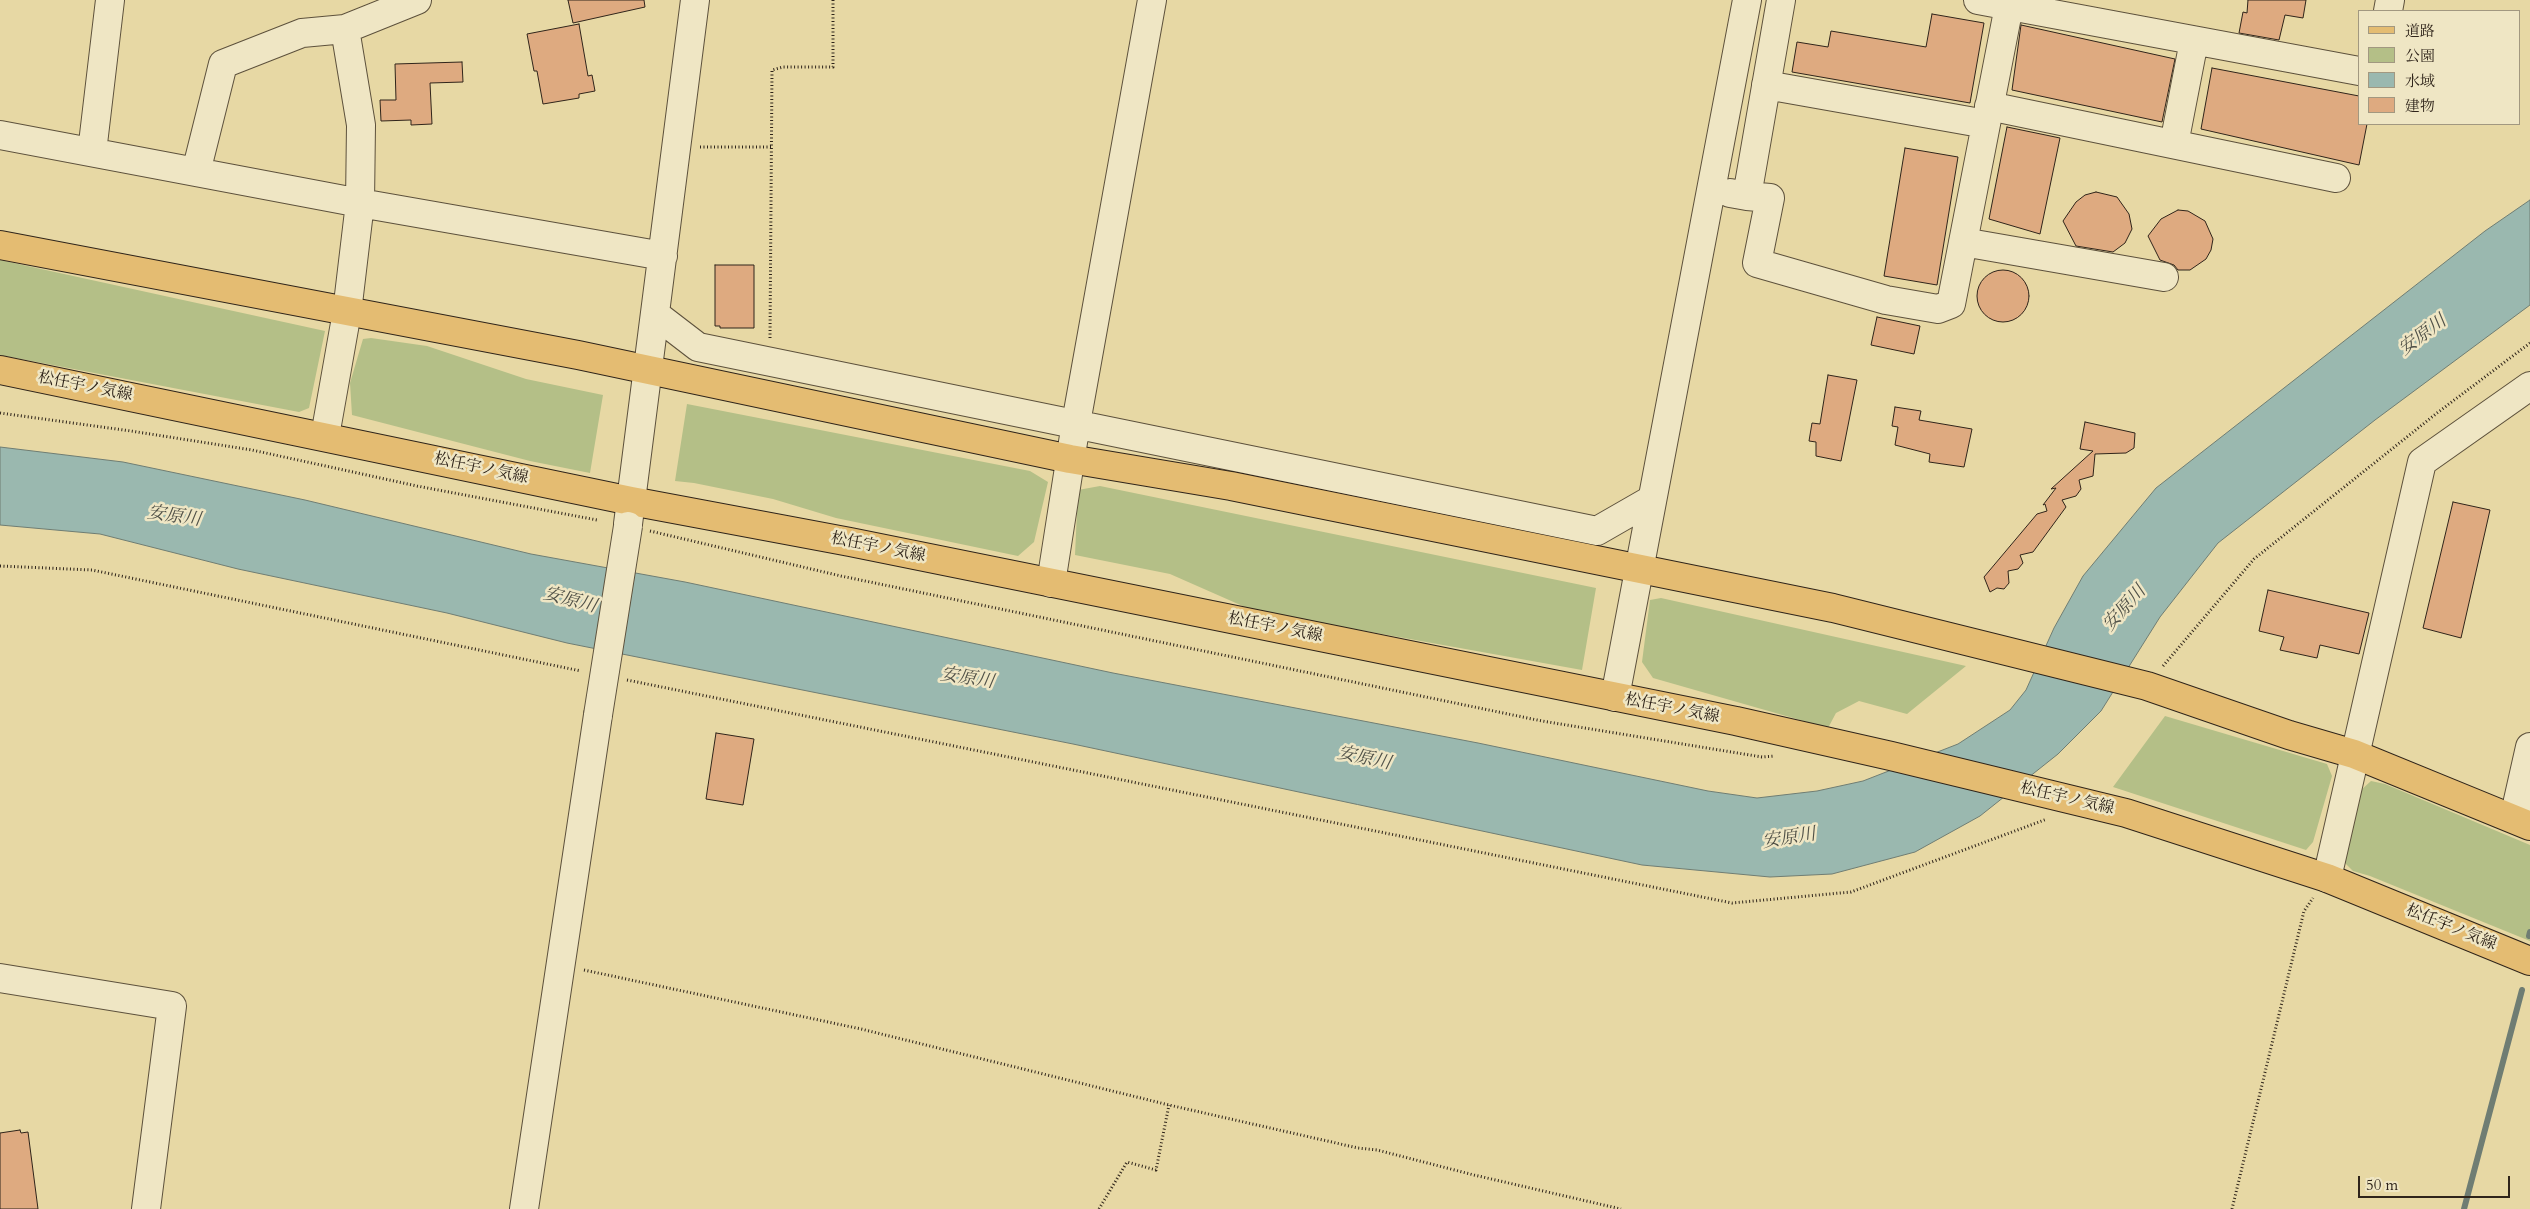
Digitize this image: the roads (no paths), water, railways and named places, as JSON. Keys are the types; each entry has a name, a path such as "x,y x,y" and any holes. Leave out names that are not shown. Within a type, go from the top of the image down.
{"main road":[{"path":"0,245 648,369 1070,459 1231,486 1833,608 2147,686 2354,754 2522,822"},
{"name":"松任宇ノ気線","path":"0,370 324,436 630,513 850,542 1615,697 1891,756 2126,813 2327,878 2530,961"}],"street":[{"path":"92,152 110,0"},
{"path":"196,172 223,64 302,33 344,29 417,0"},
{"path":"524,1209 630,513 695,0"},
{"path":"1051,583 1076,423 1152,0"},
{"path":"1615,697 1747,0"},
{"path":"1747,196 1781,0"},
{"path":"1978,0 2358,71"},
{"path":"1711,190 1770,198 1757,262 1886,300 1938,309 1950,304 2009,6"},
{"path":"324,436 348,312 360,203 361,125 344,29"},
{"path":"2174,144 2194,40"},
{"path":"1766,85 1988,115 2174,144 2336,178"},
{"path":"0,135 360,203 663,256"},
{"path":"1962,242 2164,277"},
{"path":"655,314 698,347 1597,531 1651,500"},
{"path":"2327,878 2422,462 2530,386"},
{"path":"2522,822 2530,747"},
{"path":"0,978 172,1006 146,1209"}],"water":[{"name":"安原川","path":"2530,200 2530,305 2375,420 2218,543 2160,617 2101,711 2058,754 1980,816 1915,852 1832,874 1770,877 1642,865 1073,744 567,643 447,613 238,569 100,534 0,525 0,447 123,462 305,500 531,554 685,582 1113,673 1478,743 1708,791 1757,798 1817,791 1863,781 1958,744 2010,710 2026,690 2054,628 2083,576 2156,488 2485,231"}],"waterway":[{"path":"2529,936 2530,932"},
{"path":"2464,1209 2522,990"}]}
